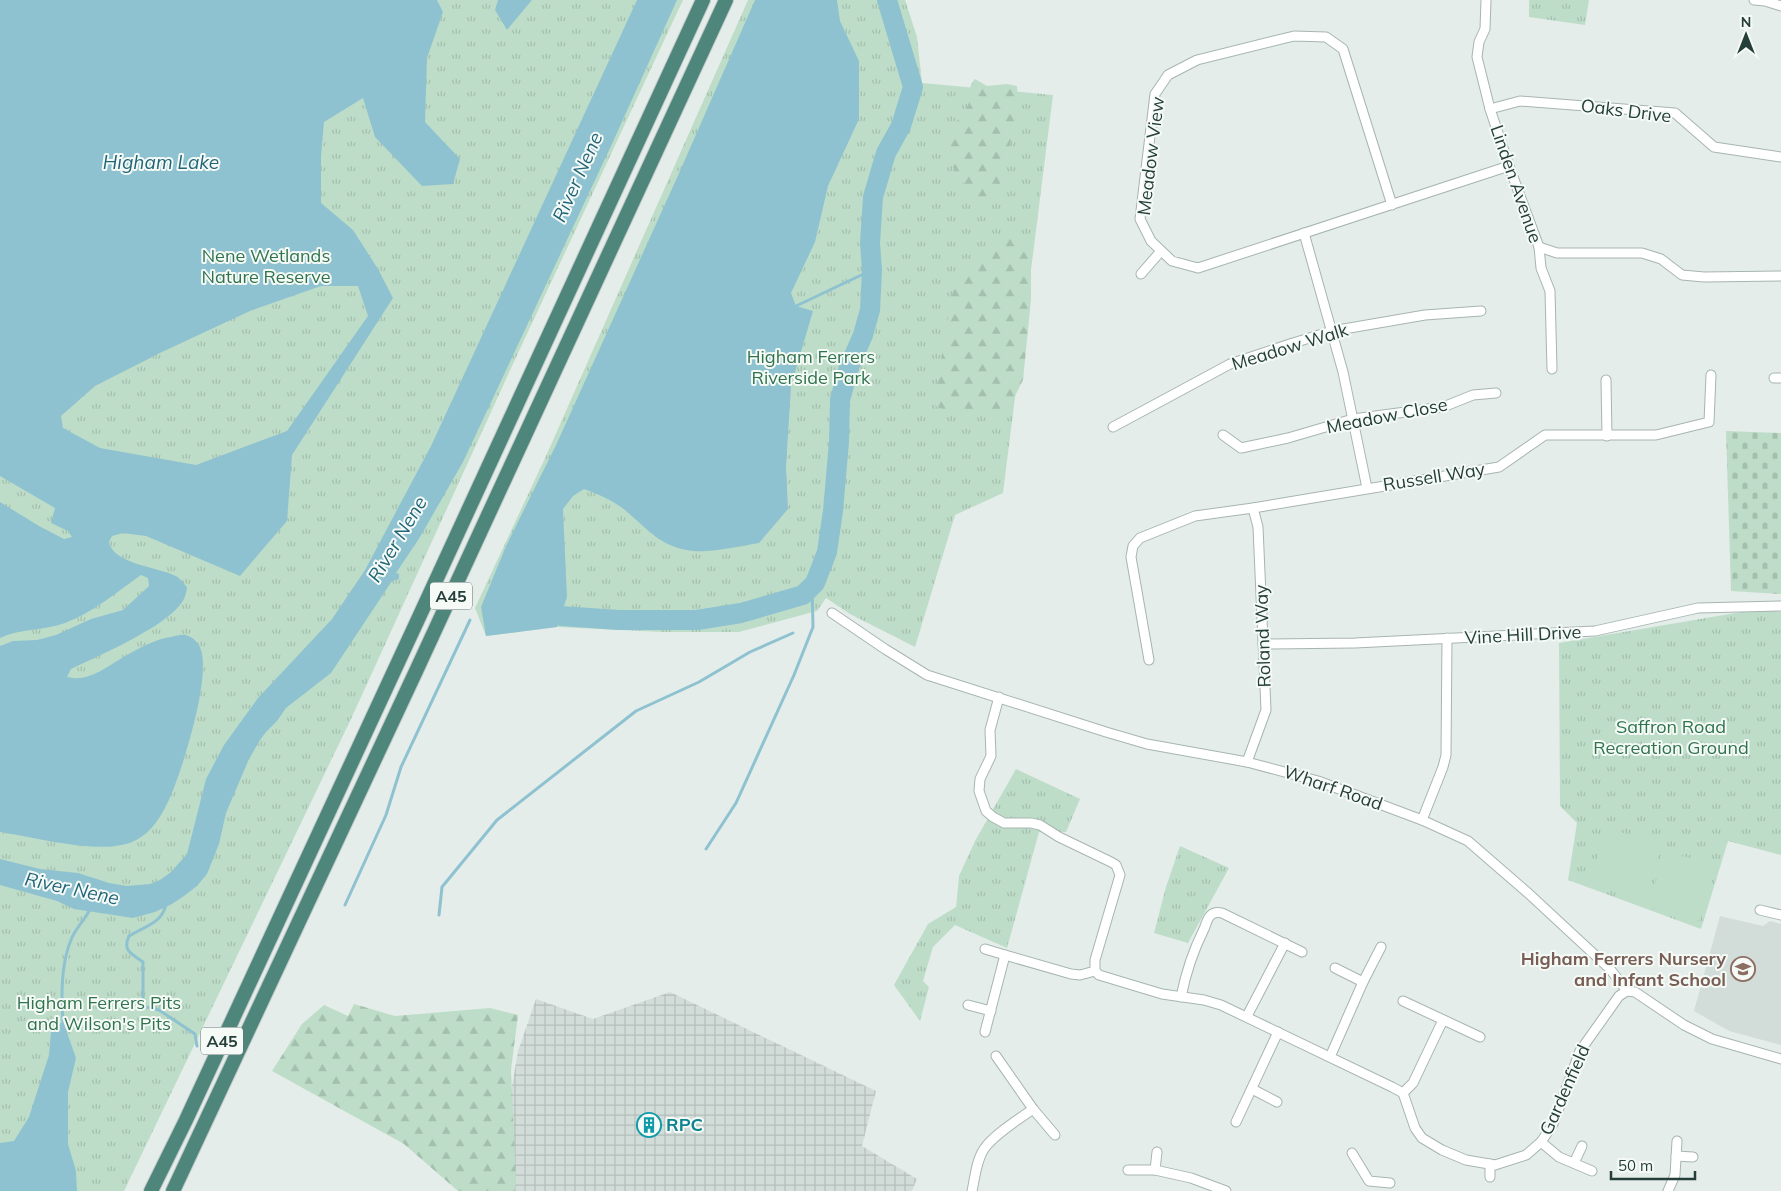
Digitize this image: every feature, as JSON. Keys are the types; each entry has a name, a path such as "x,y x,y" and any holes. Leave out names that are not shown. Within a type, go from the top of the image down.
{"highway":[{"name":"A45","path":"151,1191 186,1120 425,606 703,0"},
{"name":"A45","path":"173,1191 417,670 726,0"}],"street":[{"name":"Linden Avenue","path":"1486,0 1485,29 1479,42 1477,57 1490,109 1539,247 1541,268 1550,291 1552,370"},
{"path":"1754,0 1781,6"},
{"name":"Meadow View","path":"1392,204 1343,49 1326,37 1294,36 1197,60 1168,75 1155,94 1140,220 1151,241 1172,261 1198,268 1509,166"},
{"name":"Oaks Drive","path":"1490,109 1520,101 1675,113 1714,147 1781,157"},
{"path":"1304,233 1343,372 1367,488"},
{"path":"1539,247 1557,254 1642,253 1661,259 1682,275 1704,277 1781,276"},
{"path":"1141,274 1161,251"},
{"name":"Meadow Walk","path":"1113,427 1230,364 1332,331 1425,315 1480,311"},
{"name":"Russell Way","path":"1149,660 1131,557 1133,546 1140,538 1194,516 1499,467 1545,435 1656,435 1709,422 1712,375"},
{"path":"1606,380 1607,436"},
{"name":"Meadow Close","path":"1223,435 1241,448 1288,438 1353,419 1443,407 1473,395 1496,393"},
{"name":"Roland Way","path":"1247,762 1266,710 1258,527 1253,508"},
{"name":"Vine Hill Drive","path":"1263,644 1355,643 1596,631 1698,608 1781,606"},
{"name":"Wharf Road","path":"832,613 927,675 1147,744 1247,762 1318,781 1422,820 1468,841 1610,969 1627,991 1634,992 1684,1025 1712,1039 1781,1058"},
{"path":"1422,820 1446,755 1447,638"},
{"path":"999,697 990,730 991,756 980,779 979,791 986,811 1004,823 1040,825 1058,837 1111,862 1119,870 1120,875 1095,960 1096,971 1099,975 1162,994 1204,1000 1221,1005 1403,1093 1413,1083 1443,1020"},
{"path":"1760,910 1781,915"},
{"path":"1181,997 1185,975 1193,952 1211,914 1222,913 1302,952"},
{"path":"1247,1016 1285,943"},
{"path":"1330,1057 1363,982 1381,947"},
{"path":"985,949 1071,974 1080,975 1096,971"},
{"path":"986,1032 1005,955"},
{"path":"1335,968 1363,982"},
{"name":"Gardenfield","path":"1403,1093 1415,1128 1422,1138 1442,1150 1466,1160 1490,1164 1503,1163 1526,1155 1542,1142 1553,1124 1580,1050 1619,996 1627,991"},
{"path":"1403,1001 1480,1038"},
{"path":"968,1005 991,1011"},
{"path":"1236,1122 1278,1032"},
{"path":"996,1056 1033,1109 1055,1135"},
{"path":"1252,1089 1277,1102"},
{"path":"972,1191 980,1157 984,1149 991,1141 1033,1109"},
{"path":"1668,1191 1675,1175 1678,1141"},
{"name":"Gardenfield","path":"1542,1142 1559,1157 1592,1171"},
{"path":"1574,1163 1582,1146"},
{"path":"1155,1170 1157,1152"},
{"path":"1352,1154 1369,1181"},
{"path":"1676,1156 1693,1157"},
{"path":"1490,1164 1490,1177"},
{"path":"1128,1170 1155,1170 1191,1178 1226,1191"},
{"path":"1369,1181 1390,1183"},
{"path":"1364,1191 1369,1181"}],"shaded area":[{"name":"Higham Ferrers Nursery and Infant School","path":"1720,916 1763,926 1770,921 1781,924 1781,1045 1729,1031 1694,1011"},
{"path":"670,992 876,1091 862,1146 917,1179 912,1191 512,1191 511,1092 518,1051 536,999 593,1019"}],"green space":[{"name":"Nene Wetlands Nature Reserve","path":"0,0 683,0 512,366 351,719 124,1191 0,1191"},
{"name":"Higham Ferrers Riverside Park","path":"748,0 905,0 917,37 922,83 1053,95 1003,493 955,515 915,647 850,614 826,598 817,611 739,632 662,632 557,627 486,636 475,608 546,456"},
{"path":"1529,0 1589,0 1585,25 1529,17"},
{"path":"975,79 987,86 1007,84 1017,86 1018,105 1004,174 996,194 981,198 966,186 954,170 950,161 947,142 951,129 969,103 970,87"},
{"path":"1026,237 1031,244 1031,299 1023,380 1009,408 962,413 936,406 935,394 954,284 987,252 1012,238"},
{"path":"1726,431 1781,433 1781,594 1731,591"},
{"name":"Saffron Road Recreation Ground","path":"1759,609 1781,612 1781,855 1728,841 1701,929 1568,880 1577,823 1560,806 1559,643"},
{"path":"1016,769 1080,799 1066,832 1039,832 1007,948 955,925 933,947 923,981 929,987 920,1021 894,985 928,924 956,907 959,876 975,841"},
{"path":"1605,828 1661,843 1646,899 1590,884"},
{"path":"1180,846 1229,868 1188,943 1154,933 1166,887"},
{"path":"1664,851 1715,865 1700,921 1649,907"},
{"path":"354,1004 395,1016 490,1008 518,1015 511,1070 515,1191 458,1191 404,1144 272,1071 302,1024 324,1005 348,1016"}],"water":[{"name":"Higham Lake","path":"0,0 437,0 443,12 427,58 425,122 460,159 453,184 422,186 375,137 363,98 324,122 321,156 321,203 353,230 378,269 393,298 292,455 287,521 240,576 146,536 123,533 112,536 109,542 112,549 127,560 177,577 187,587 185,596 180,605 159,623 129,641 71,669 67,677 76,678 92,675 149,644 181,635 189,636 197,643 201,650 203,664 202,682 193,727 173,791 155,824 143,836 125,844 108,847 90,846 0,832 0,646 13,641 37,640 56,635 91,619 123,610 149,586 148,578 141,575 104,602 75,619 57,626 16,633 0,638 0,502 64,539 72,537 68,531 51,523 55,508 0,476","holes":["321,286 358,286 368,316 287,431 196,465 100,448 63,428 61,416 95,386 162,352 250,311"]},
{"path":"498,0 532,0 507,30 495,10"},
{"name":"River Nene","path":"637,0 677,0 463,462 420,537 396,573 399,574 399,579 392,581 331,673 286,708 260,740 249,759 226,813 219,844 207,874 197,886 172,904 155,912 133,918 74,909 57,901 0,885 0,859 40,869 78,873 109,883 127,886 150,884 160,880 171,872 187,854 206,779 224,745 258,698 332,619 365,570 431,446"},
{"path":"755,0 837,0 840,21 859,61 859,119 828,186 815,242 791,293 796,306 813,311 791,386 786,467 788,509 759,543 716,550 693,551 664,542 621,507 606,498 584,489 573,496 563,509 567,597 557,627 486,636 481,607 506,546 557,443"},
{"path":"63,1021 76,1058 68,1092 68,1144 76,1171 77,1191 0,1191 0,1143 14,1141 29,1117 49,1055 51,1032"}],"waterway":[{"path":"561,616 619,620 697,620 741,613 803,595 815,583 827,552 833,511 839,442 840,400 849,367 863,335 870,310 872,270 870,243 873,197 886,153 901,126 913,87 887,0"},
{"path":"796,306 872,270"},
{"path":"706,849 736,803 794,675 813,627 812,586"},
{"path":"345,905 386,815 401,767 470,620"},
{"path":"439,915 442,887 497,820 636,711 699,682 750,652 793,633"},
{"path":"166,904 161,916 157,920 129,936 127,949 143,962 143,1004 146,1007 159,1010 195,1034 197,1046"},
{"name":"River Nene","path":"63,1021 62,990 65,959 73,936 89,911"}],"place":[{"name":"Higham Ferrers Nursery and Infant School","path":"1743,969"},
{"name":"RPC","path":"649,1125"}],"park label":[{"name":"Higham Ferrers Pits and Wilson's Pits","path":"99,1013"}]}
